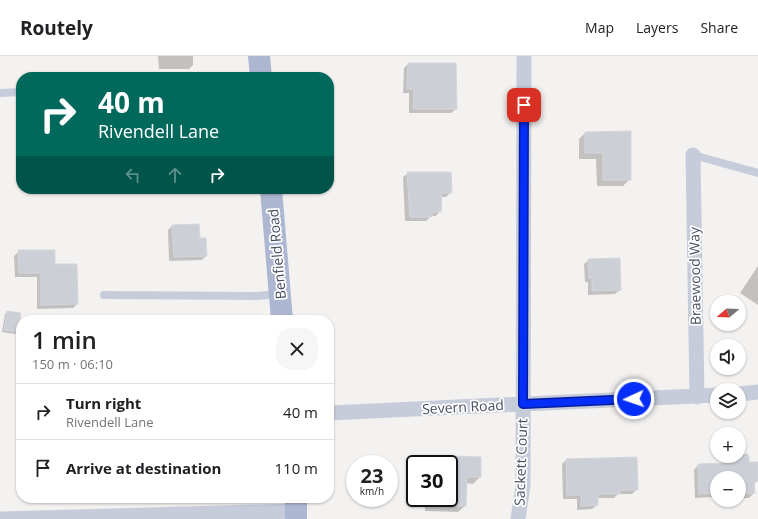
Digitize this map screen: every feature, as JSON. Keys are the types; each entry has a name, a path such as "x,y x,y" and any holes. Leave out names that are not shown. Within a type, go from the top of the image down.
{"main road":[{"path":"259,56 261,72"},
{"name":"Benfield Road","path":"271,194 282,315"}],"street":[{"name":"Sackett Court","path":"518,519 523,486 524,56"},
{"name":"Braewood Way","path":"692,155 697,397"},
{"path":"746,393 758,392"},
{"name":"Severn Road","path":"334,413 710,396"},
{"path":"8,519 296,509"}],"lane":[{"path":"0,93 16,92"},
{"path":"692,155 758,173"},
{"path":"104,295 256,296 280,294"}],"building":[{"path":"408,63 456,63 457,109 413,109 414,89 407,89"},
{"path":"631,131 631,180 603,180 603,153 585,153 585,132"},
{"path":"407,172 451,172 452,193 442,193 441,212 432,212 432,217 410,217"},
{"path":"199,224 200,238 206,238 207,256 174,257 172,225"},
{"path":"18,250 55,250 55,264 77,264 78,304 41,305 41,273 19,273"},
{"path":"620,258 621,290 592,291 592,278 589,278 588,259"},
{"path":"7,311 21,313 21,315 16,315 16,332 4,330"},
{"path":"458,456 481,457 481,477 467,477 466,506 458,506"},
{"path":"746,456 749,456 749,462 758,462 758,481 754,482 755,493 746,494 746,471 710,471 710,493 699,494 698,464 746,463"},
{"path":"637,457 638,490 620,490 620,494 598,494 598,505 581,506 581,495 567,495 566,459"}],"route":[{"path":"524,105 523,404 634,399"}]}
